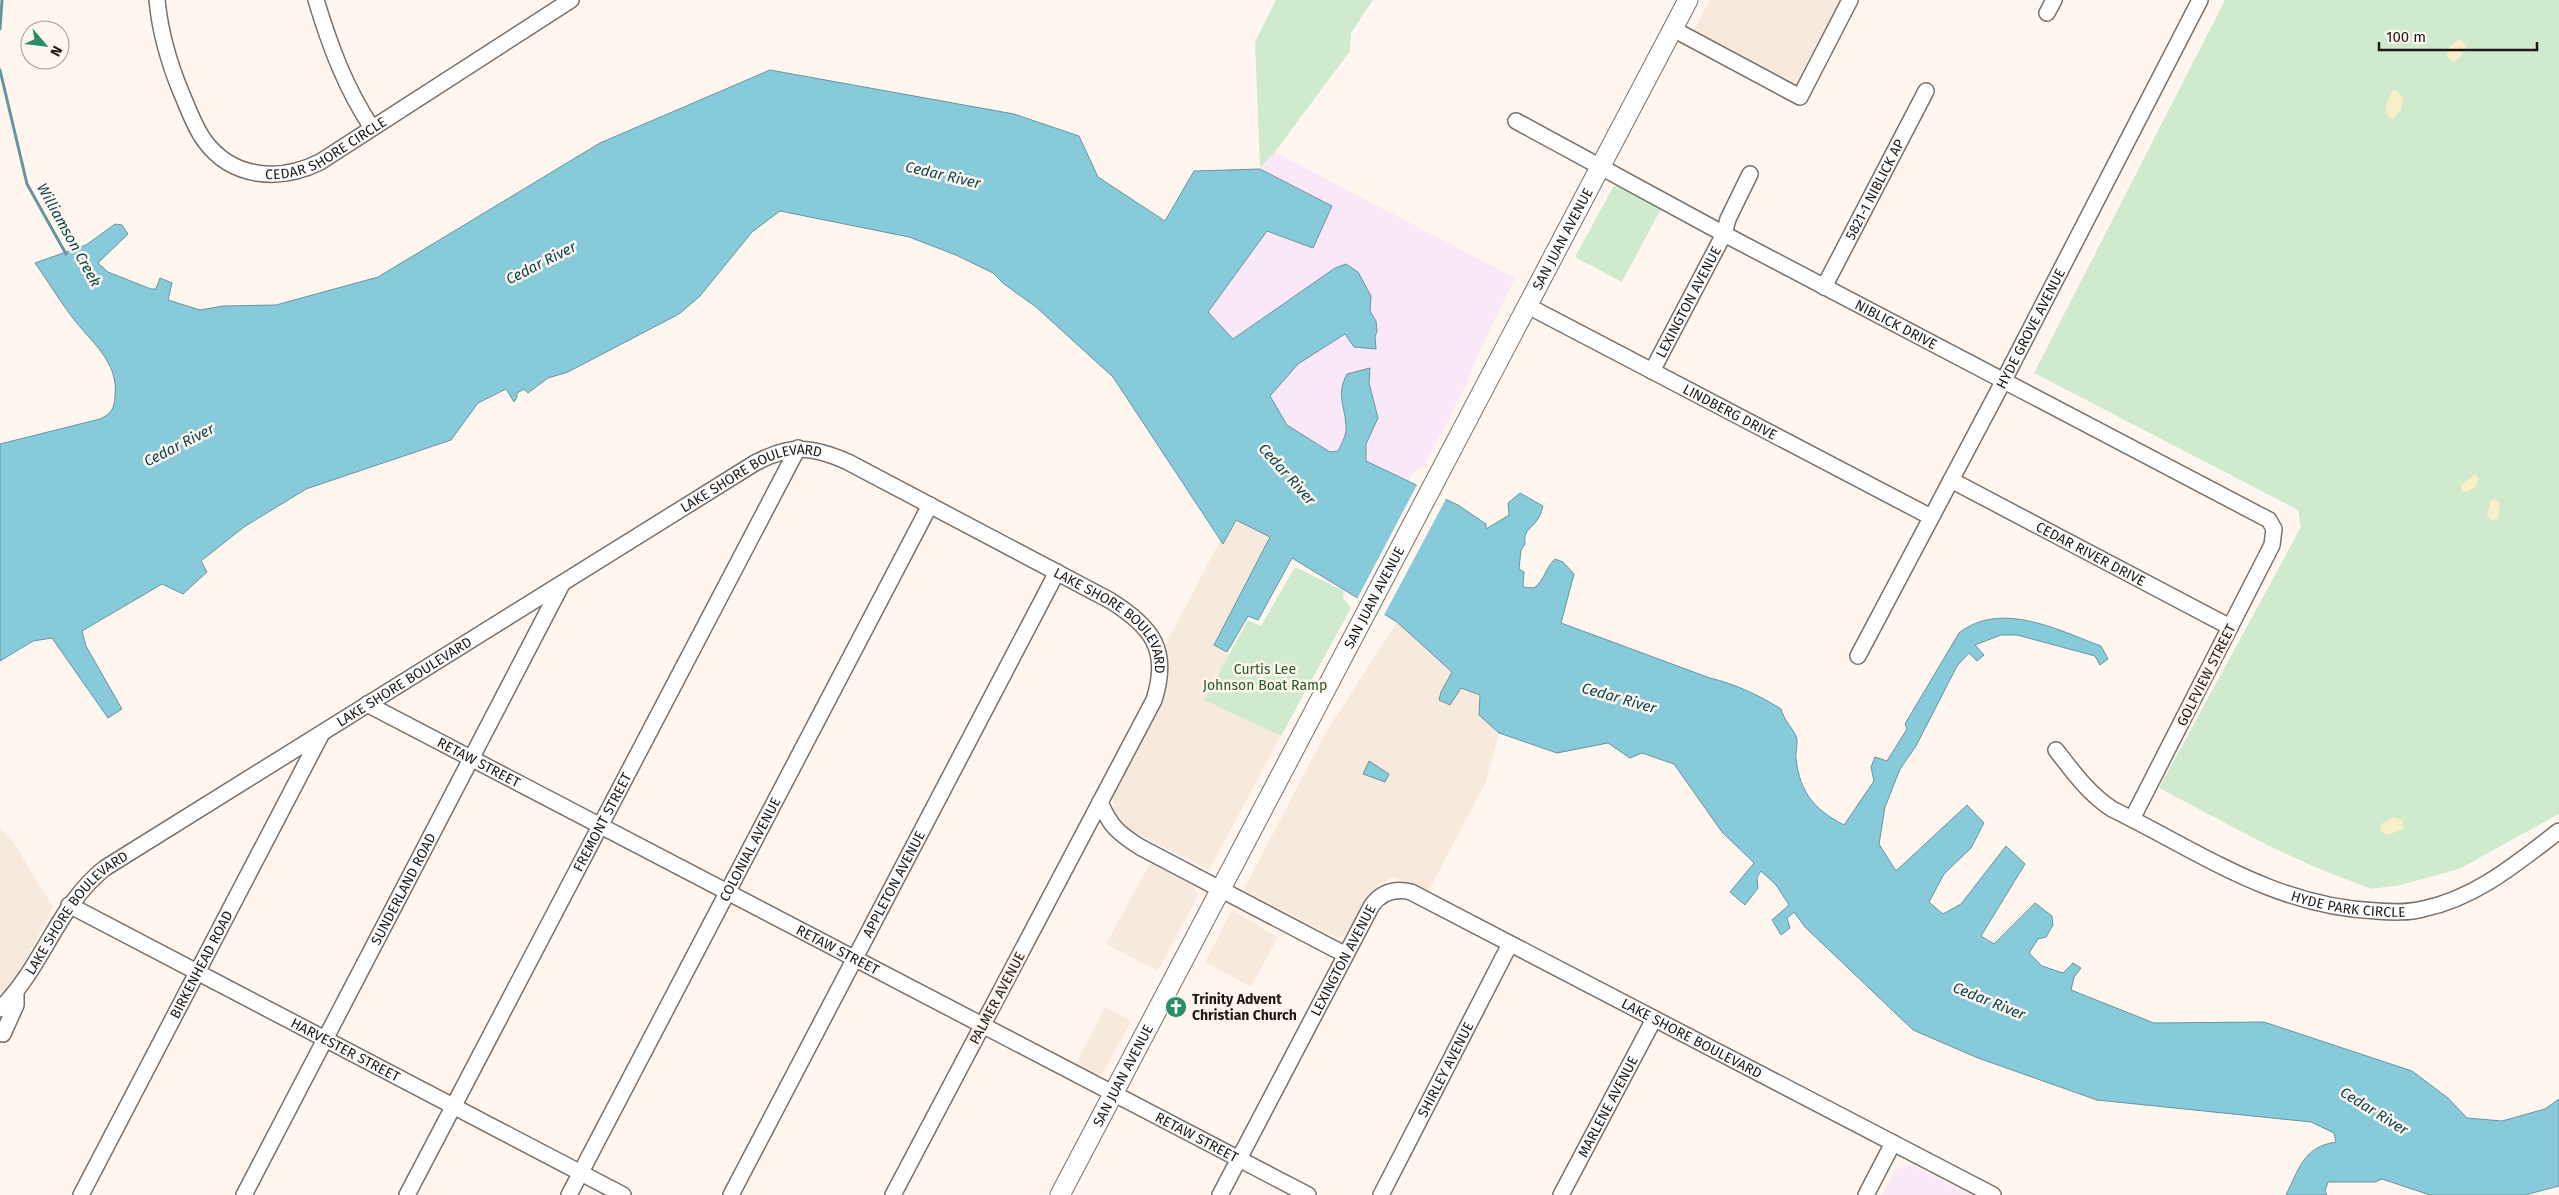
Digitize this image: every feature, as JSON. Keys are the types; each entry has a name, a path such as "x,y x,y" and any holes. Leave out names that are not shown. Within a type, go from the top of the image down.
{"main road":[{"name":"SAN JUAN AVENUE","path":"1060,1195 1688,0"}],"street":[{"name":"CEDAR SHORE CIRCLE","path":"157,0 158,16 173,71 192,118 204,140 220,157 232,164 254,173 268,176 304,170 320,162 571,0"},
{"path":"316,0 332,53 345,82 372,128"},
{"path":"1673,29 1800,97 1850,0"},
{"name":"HYDE GROVE AVENUE","path":"1858,656 2004,380 2200,0"},
{"name":"5821-1 NIBLICK AP","path":"1824,287 1926,91"},
{"name":"NIBLICK DRIVE","path":"1516,121 1824,287 2269,520 2274,529"},
{"name":"LEXINGTON AVENUE","path":"1652,372 1724,234 1728,219 1750,174"},
{"name":"LINDBERG DRIVE","path":"1528,306 1931,517"},
{"name":"LAKE SHORE BOULEVARD","path":"0,1010 16,991 69,905 91,878 114,861 755,462 772,454 798,448 818,450 834,456 1057,572 1131,613 1152,636 1158,651 1160,680 1154,700 1100,802"},
{"name":"FREMONT STREET","path":"407,1195 798,448"},
{"name":"CEDAR RIVER DRIVE","path":"1951,480 2230,627"},
{"name":"COLONIAL AVENUE","path":"569,1195 930,505"},
{"name":"GOLFVIEW STREET","path":"2132,819 2272,545 2274,529"},
{"name":"APPLETON AVENUE","path":"731,1195 1057,572"},
{"name":"SUNDERLAND ROAD","path":"244,1195 562,583"},
{"name":"RETAW STREET","path":"367,704 1308,1195"},
{"name":"BIRKENHEAD ROAD","path":"81,1195 322,733"},
{"name":"HYDE PARK CIRCLE","path":"2056,750 2100,801 2224,869 2269,888 2329,905 2363,911 2392,912 2424,909 2489,883 2516,865 2559,831"},
{"path":"1100,802 1117,832 1140,847 1344,954"},
{"name":"PALMER AVENUE","path":"893,1195 1100,802"},
{"name":"LEXINGTON AVENUE","path":"1220,1195 1344,954 1377,897 1388,891"},
{"name":"LAKE SHORE BOULEVARD","path":"1388,891 1411,892 1992,1195"},
{"name":"HARVESTER STREET","path":"69,905 623,1195"},
{"name":"SHIRLEY AVENUE","path":"1381,1195 1510,944"},
{"path":"1,1035 16,1005 16,991"},
{"name":"MARLENE AVENUE","path":"1561,1195 1654,1019"},
{"path":"1866,1195 1893,1143"}],"shaded area":[{"path":"1710,0 1845,0 1797,90 1691,35"},
{"path":"1275,152 1515,278 1471,370 1467,384 1424,466 1412,474 1408,481 1404,481 1366,461 1366,444 1378,418 1369,383 1340,395 1346,430 1338,452 1330,452 1287,425 1270,396 1298,364 1346,334 1375,337 1377,331 1376,321 1370,311 1371,296 1335,268 1232,339 1208,312 1267,231 1332,206 1260,169"},
{"path":"1236,519 1270,537 1214,644 1229,654 1204,700 1281,736 1209,870 1120,826 1113,811 1114,792 1149,726 1169,680 1165,645 1220,541 1223,544"},
{"path":"1397,622 1452,672 1441,692 1461,688 1480,695 1479,715 1499,733 1486,782 1428,892 1394,877 1378,884 1350,933 1338,938 1248,893 1245,887 1326,732"},
{"path":"0,827 15,845 53,907 27,958 2,994 0,990"},
{"path":"1150,863 1192,885 1198,895 1158,971 1106,944"},
{"path":"1234,911 1278,937 1251,987 1205,962 1231,912"},
{"path":"1105,1007 1131,1021 1102,1075 1084,1074 1074,1068"},
{"path":"1910,1164 1970,1195 1882,1195 1895,1170"}],"green space":[{"path":"1276,0 1373,0 1351,33 1350,51 1275,152 1260,168 1255,42"},
{"path":"2225,0 2559,0 2559,814 2459,869 2401,885 2371,889 2317,868 2267,845 2159,788 2301,527 2298,510 2034,373"},
{"path":"1621,186 1662,207 1622,282 1575,257 1613,187"},
{"name":"Curtis Lee Johnson Boat Ramp","path":"1295,567 1344,591 1343,598 1351,608 1281,736 1204,700 1248,620 1261,626"}],"sand":[{"path":"2461,40 2467,46 2459,58 2453,62 2446,56 2450,46"},
{"path":"2393,90 2397,90 2403,99 2401,110 2393,119 2389,117 2385,107"},
{"path":"2475,474 2479,478 2477,485 2468,492 2461,491 2461,485"},
{"path":"2495,499 2500,503 2498,518 2492,521 2487,515 2491,501"},
{"path":"2394,817 2403,820 2403,829 2388,835 2380,831 2381,824"}],"water":[{"name":"Cedar River","path":"770,70 1014,114 1079,136 1098,177 1165,221 1194,171 1260,169 1332,206 1313,248 1267,231 1208,312 1233,339 1335,268 1346,264 1358,272 1371,296 1370,311 1376,321 1377,331 1375,337 1376,349 1354,347 1345,334 1298,364 1270,396 1287,425 1330,452 1338,451 1346,429 1341,395 1347,374 1370,368 1369,383 1378,418 1366,444 1366,461 1458,505 1486,524 1486,529 1509,515 1508,503 1520,493 1543,506 1537,521 1527,532 1525,544 1521,550 1519,569 1524,572 1523,587 1534,588 1538,585 1555,559 1563,562 1574,574 1561,623 1738,687 1781,709 1797,739 1796,759 1805,791 1825,813 1844,825 1874,781 1871,767 1875,757 1887,761 1907,729 1905,724 1959,633 1975,623 2011,618 2048,626 2101,646 2108,659 2100,665 2095,656 2017,635 2001,635 1975,645 1984,655 1977,661 1969,653 1957,666 1916,746 1900,769 1885,807 1879,844 1896,871 1967,805 1984,823 1971,848 1944,874 1929,902 1943,914 1961,904 2006,846 2025,864 1981,936 1994,944 2035,903 2052,916 2053,925 2046,937 2038,939 2029,953 2042,966 2063,973 2073,963 2081,968 2074,977 2071,990 2154,1023 2264,1022 2412,1071 2448,1098 2467,1118 2502,1121 2545,1109 2559,1099 2559,1186 2525,1195 2430,1195 2382,1179 2375,1182 2328,1182 2325,1191 2327,1195 2286,1195 2299,1168 2309,1154 2325,1145 2336,1142 2334,1133 2311,1122 2097,1100 1978,1058 1913,1030 1805,927 1794,912 1787,918 1790,928 1781,935 1772,920 1789,905 1776,885 1761,871 1757,877 1758,888 1745,905 1730,892 1754,863 1722,832 1674,764 1642,753 1630,758 1608,743 1557,753 1499,733 1479,715 1480,695 1461,688 1450,705 1439,700 1441,692 1452,672 1397,622 1292,558 1258,620 1248,616 1227,652 1214,645 1270,537 1236,520 1223,544 1113,377 1036,307 1004,284 993,273 956,255 909,237 780,211 752,232 700,296 679,314 568,372 548,378 528,393 524,389 517,393 514,402 506,389 478,403 451,440 306,489 244,527 201,561 207,572 183,594 162,584 82,631 86,646 122,709 108,718 52,638 33,641 0,661 0,444 100,419 112,410 115,396 113,373 102,353 67,311 35,263 86,245 115,224 122,225 128,234 98,263 108,272 151,289 156,289 160,278 172,283 168,300 200,310 223,306 276,305 378,277 600,143"},
{"path":"1369,761 1389,774 1385,782 1363,774"}],"pier":[{"path":"1418,483 1447,497 1383,617 1356,601"}],"waterway":[{"name":"Williamson Creek","path":"0,29 2,0"},
{"name":"Williamson Creek","path":"0,70 27,184 66,254"}],"place":[{"name":"Trinity Advent Christian Church","path":"1176,1007"}]}
